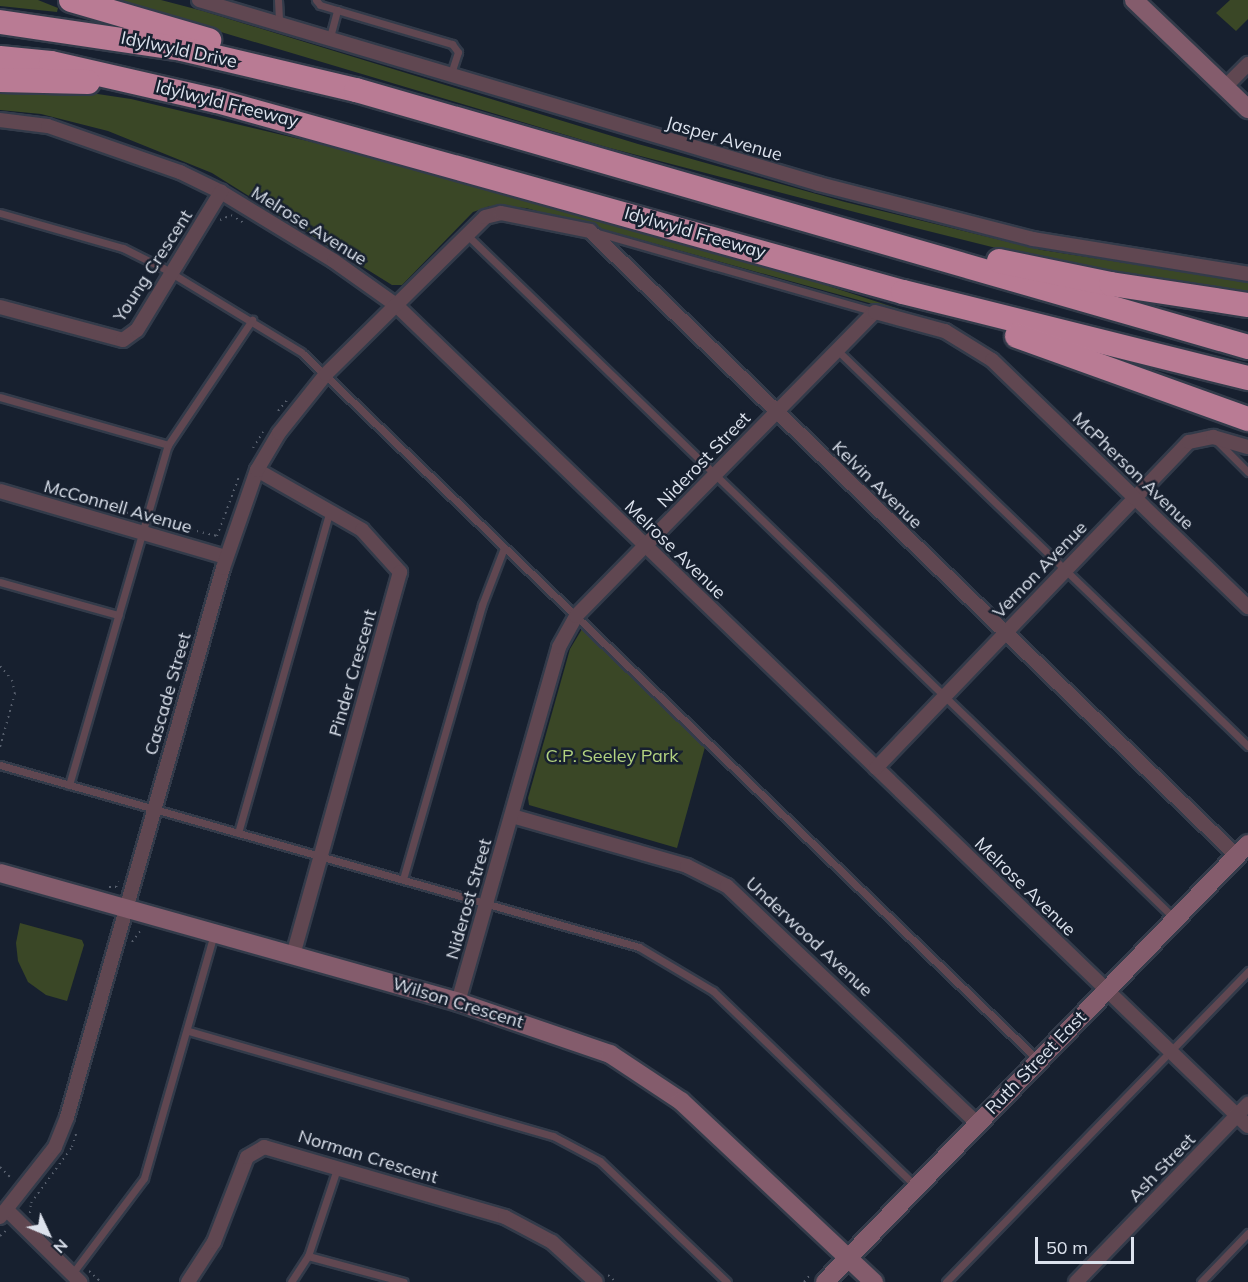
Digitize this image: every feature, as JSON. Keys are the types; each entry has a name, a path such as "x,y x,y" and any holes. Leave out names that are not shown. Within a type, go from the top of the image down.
{"highway":[{"path":"70,0 278,59 356,90 1248,346"},
{"name":"Idylwyld Drive","path":"0,22 171,46 356,90"},
{"path":"0,58 51,63 144,84"},
{"path":"0,80 144,84"},
{"name":"Idylwyld Freeway","path":"144,84 306,124 903,292 1248,378"},
{"path":"910,249 1009,262 1111,284 1248,305"},
{"path":"903,292 1248,419"}],"street":[{"name":"Jasper Avenue","path":"199,0 451,73 685,147 1033,239 1248,274"},
{"path":"1134,0 1248,109"},
{"path":"1225,87 1248,64"},
{"name":"Melrose Avenue","path":"0,120 48,126 118,148 221,192 334,261 396,305 1248,1126"},
{"name":"Young Crescent","path":"0,307 123,340 137,330 221,192"},
{"path":"466,234 485,217 501,213 590,231"},
{"name":"Kelvin Avenue","path":"590,231 1004,632 1242,850"},
{"name":"Cascade Street","path":"3,1214 55,1147 251,468 326,374 466,234"},
{"name":"Niderost Street","path":"458,1002 559,647 576,616 836,349 875,312"},
{"name":"McPherson Avenue","path":"875,312 945,331 992,360 1248,607"},
{"path":"1213,438 1248,447"},
{"name":"Vernon Avenue","path":"876,768 1004,632 1189,442 1213,438"},
{"name":"Pinder Crescent","path":"251,468 330,510 362,530 400,572 293,955"},
{"name":"McConnell Avenue","path":"0,492 226,557"},
{"name":"Underwood Avenue","path":"512,816 687,866 727,886 977,1123"},
{"name":"Ruth Street East","path":"825,1282 1242,850"},
{"name":"Wilson Crescent","path":"0,873 458,1002 570,1037 610,1054 647,1076 712,1128 874,1282"},
{"name":"Ash Street","path":"1076,1282 1248,1104"},
{"name":"Norman Crescent","path":"188,1282 214,1242 247,1157 255,1149 282,1150 529,1227 602,1278"},
{"path":"3,1214 76,1278"}],"lane":[{"path":"278,0 279,22"},
{"path":"316,0 320,5 452,44 458,52 451,73"},
{"path":"330,37 337,10"},
{"path":"0,213 123,248 172,273 301,351 1039,1061"},
{"path":"590,231 875,312"},
{"path":"466,234 942,697 1176,920"},
{"path":"69,785 144,518 168,445 252,320"},
{"path":"836,349 1067,568 1248,746"},
{"path":"0,397 168,445"},
{"path":"1213,438 1248,472"},
{"path":"238,833 330,510"},
{"path":"403,879 482,605 504,548"},
{"path":"0,582 118,615"},
{"path":"0,765 639,947 712,991 917,1187"},
{"path":"76,1278 144,1178 189,1031 214,934"},
{"path":"946,1282 1248,971"},
{"path":"189,1031 553,1137 600,1161 727,1282"},
{"path":"291,1282 308,1256 338,1166"},
{"path":"1201,1282 1248,1233"},
{"path":"308,1256 404,1282"}],"path":[{"path":"219,221 231,215 251,227"},
{"path":"276,413 290,396"},
{"path":"249,456 264,430"},
{"path":"117,510 217,536 251,468"},
{"path":"0,666 12,680 15,693 0,747"},
{"path":"105,886 116,887 121,880"},
{"path":"0,1167 14,1181 21,1173"},
{"path":"602,1278 616,1282"}],"green space":[{"path":"0,0 38,0 58,8 57,12 0,6"},
{"path":"114,0 161,0 203,11 638,144 845,202 1042,250 1248,282 1248,296 1004,250 916,228 606,147"},
{"path":"1230,0 1248,0 1248,19 1236,31 1216,13"},
{"path":"0,87 71,90 131,99 438,172 668,234 952,326 526,208 490,206 473,212 402,285 392,285 212,173 108,131 41,114 0,110"},
{"name":"C.P. Seeley Park","path":"582,629 705,747 677,848 529,805 528,798 570,649"},
{"path":"20,923 82,940 84,945 67,1001 46,995 28,982 18,961 16,943"}]}
